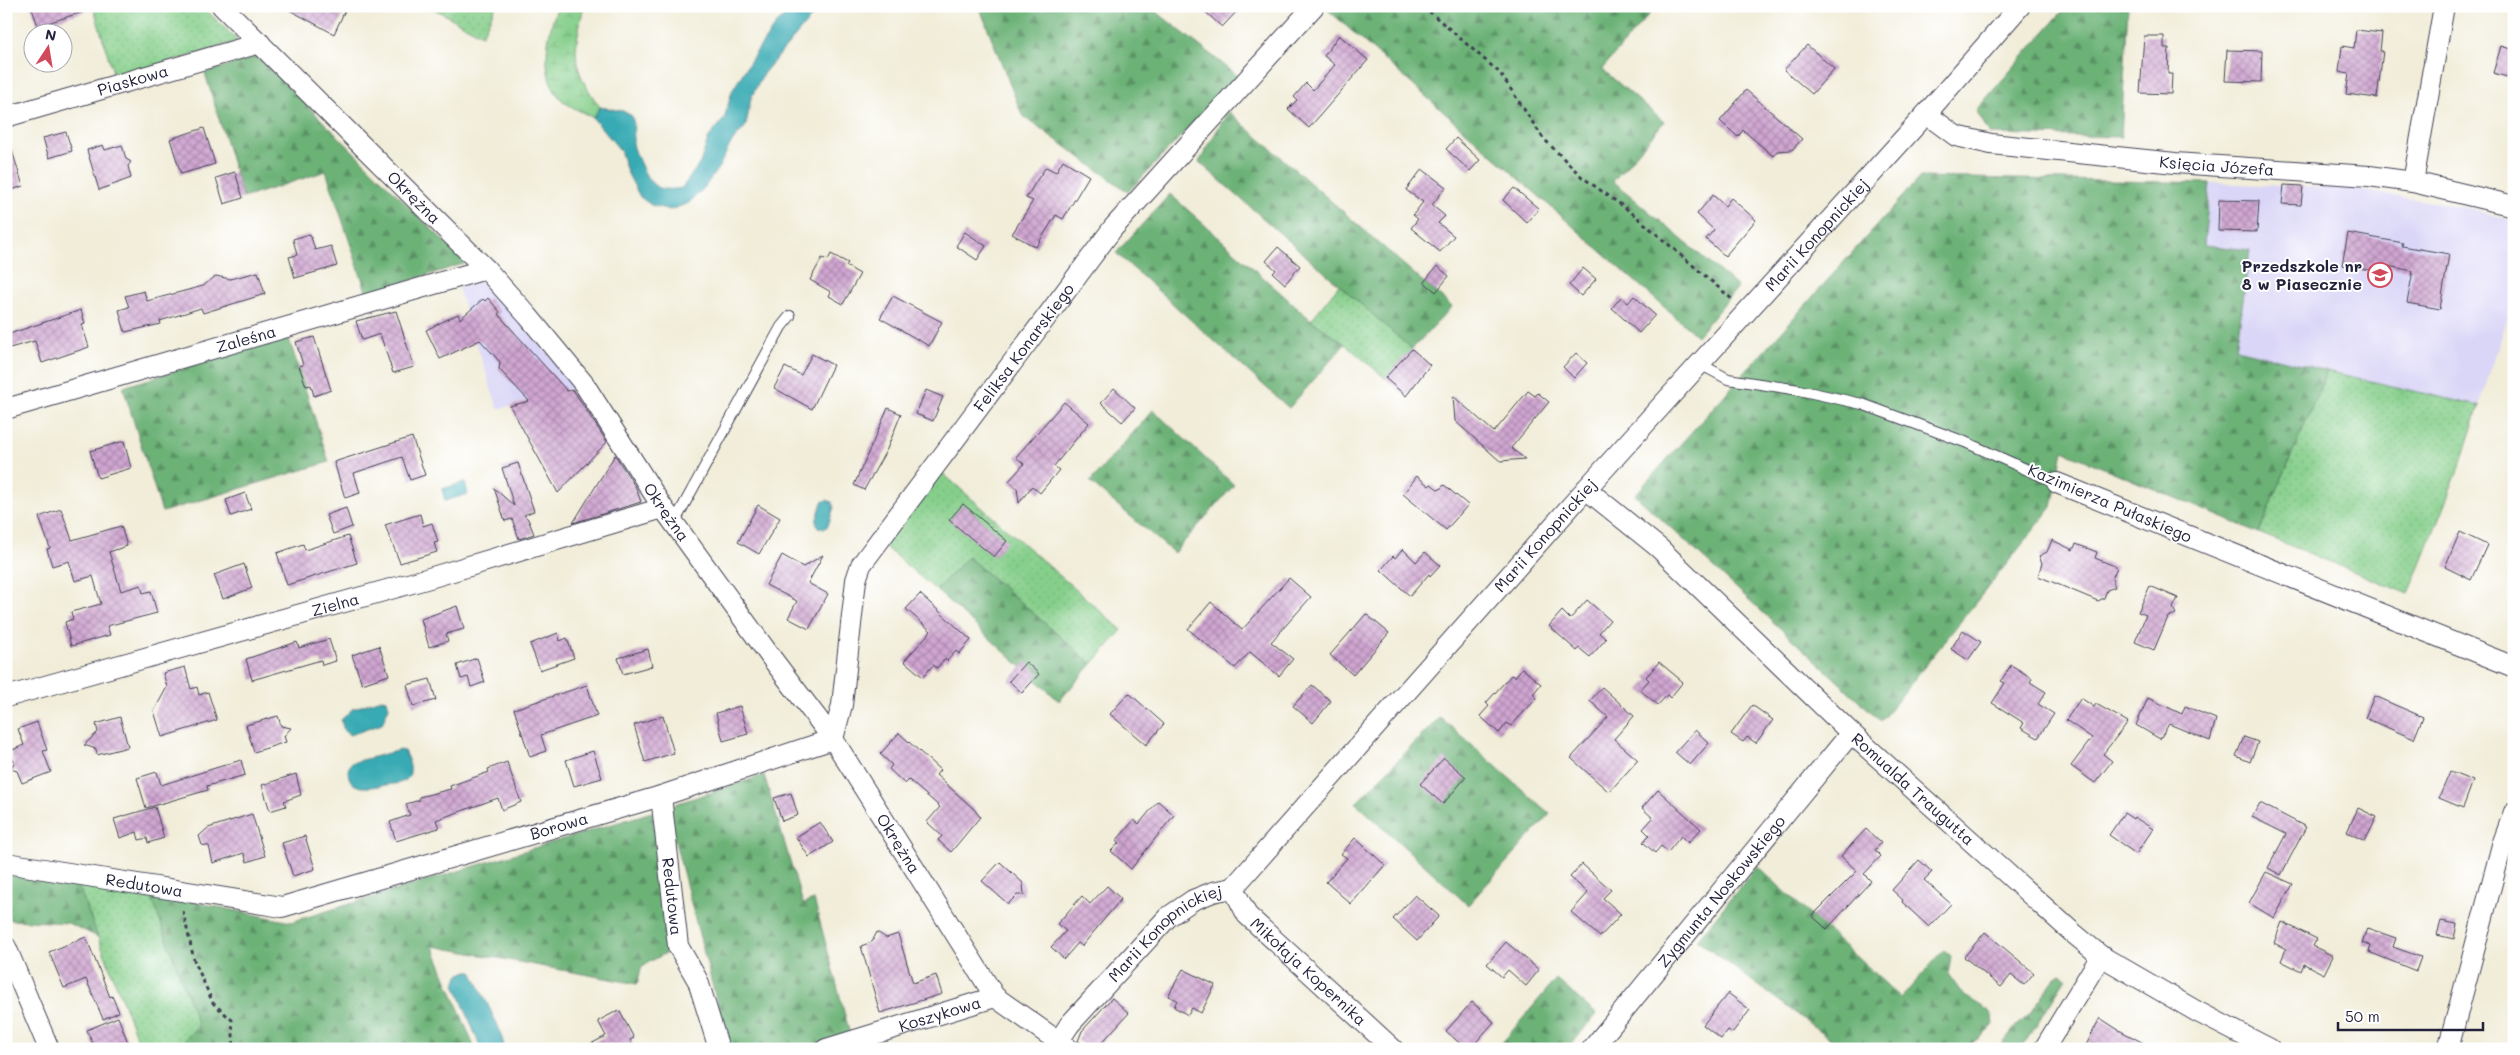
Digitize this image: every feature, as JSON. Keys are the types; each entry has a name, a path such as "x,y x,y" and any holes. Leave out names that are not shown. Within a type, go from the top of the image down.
{"street":[{"name":"Okrężna","path":"222,6 486,269 584,384 669,516 773,660 834,740 995,997 1063,1046"},
{"name":"Feliksa Konarskiego","path":"834,740 842,705 856,580 861,565 1113,228 1314,6"},
{"name":"Marii Konopnickiej","path":"1063,1046 1070,1024 1168,917 1193,900 1214,892 1233,888 1586,489 1926,114 2020,6"},
{"path":"2413,182 2444,6"},
{"name":"Piaskowa","path":"6,117 260,43"},
{"name":"Księcia Józefa","path":"1926,114 1956,136 1990,144 2175,163 2320,172 2413,182 2514,206"},
{"name":"Zaleśna","path":"6,409 486,269"},
{"name":"Kazimierza Pułaskiego","path":"2058,482 2514,667"},
{"name":"Romualda Traugutta","path":"1586,489 1659,548 1850,733 2072,933 2101,956 2196,1011 2270,1049"},
{"name":"Zielna","path":"6,697 416,581 669,516"},
{"name":"Zygmunta Noskowskiego","path":"1592,1049 1850,733"},
{"name":"Borowa","path":"282,907 661,796 834,740"},
{"name":"Redutowa","path":"661,796 678,946 698,980 719,1049"},
{"path":"2448,1049 2502,845 2514,812"},
{"name":"Redutowa","path":"6,863 282,907"},
{"name":"Mikołaja Kopernika","path":"1233,888 1247,915 1393,1049"},
{"path":"6,947 49,1049"},
{"path":"2044,1049 2101,956"},
{"name":"Koszykowa","path":"826,1049 995,997"}],"lane":[{"path":"669,516 781,327 790,316"},
{"name":"Kazimierza Pułaskiego","path":"1700,364 1728,379 1799,390 1862,404 1965,442 2058,482"}],"path":[{"path":"1423,6 1500,73 1543,138 1582,177 1631,212 1747,312"},
{"path":"178,890 194,960 213,1003 232,1020 234,1049"}],"shaded area":[{"name":"Przedszkole nr 8 w Piasecznie","path":"2210,183 2354,189 2479,210 2514,222 2514,298 2479,406 2236,349 2250,250 2204,246"},
{"path":"482,281 579,387 498,409 458,288"}],"green space":[{"path":"93,6 202,6 238,41 115,79"},
{"path":"429,6 496,6 482,35"},
{"path":"558,6 584,6 576,48 579,70 583,81 600,107 593,118 563,101 553,89 549,78 547,66 548,41"},
{"path":"979,6 1149,6 1238,76 1128,192 1022,115"},
{"path":"1331,6 1656,6 1602,69 1664,122 1613,181 1738,287 1697,336 1328,10"},
{"path":"2067,6 2128,6 2121,137 1990,134 1976,110"},
{"path":"257,56 466,263 367,294 326,171 243,198 205,73"},
{"path":"1228,111 1452,307 1412,349 1199,162"},
{"path":"1920,177 2210,183 2204,245 2250,250 2236,349 2327,371 2259,533 2063,451 2052,507 1881,721 1635,495"},
{"path":"1170,194 1311,320 1345,344 1289,408 1116,253"},
{"path":"1339,285 1412,349 1385,378 1345,344 1311,320"},
{"path":"288,336 329,462 162,512 123,387"},
{"path":"2327,371 2479,406 2461,462 2409,594 2259,533"},
{"path":"1153,410 1234,485 1174,553 1090,482"},
{"path":"940,471 1122,630 1092,664 968,557 936,590 884,546"},
{"path":"968,557 1092,664 1059,701 936,590"},
{"path":"1440,717 1550,814 1468,905 1356,803"},
{"path":"764,775 803,904 814,900 850,1034 798,1049 729,1049 666,807"},
{"path":"652,812 677,947 642,966 637,984 433,946 475,1049 177,1049 198,1025 150,893 291,922"},
{"path":"1757,866 1901,998 1944,950 1951,956 1948,974 1963,995 1988,1010 1992,1016 1993,1024 1988,1031 1964,1049 1840,1049 1840,1046 1697,940"},
{"path":"6,869 76,880 98,937 68,923 11,920 6,909"},
{"path":"76,880 150,893 199,1025 177,1049 141,1049"},
{"path":"2061,974 2066,978 2021,1049 1998,1049 2017,1025 2028,1016 2055,978"},
{"path":"1556,979 1596,1014 1568,1049 1497,1049"}],"water":[{"path":"794,6 821,6 763,74 751,98 746,126 731,143 719,167 704,188 689,203 670,210 651,205 640,197 627,172 620,150 593,118 600,107 623,111 632,116 634,148 652,183 667,189 682,188 700,163 709,137 724,119 732,91 754,55 777,23"},
{"path":"465,482 468,494 445,501 442,489"},
{"path":"827,500 832,502 834,507 828,526 824,529 818,527 816,522 822,502"},
{"path":"381,699 387,700 389,707 382,724 350,735 344,731 341,720 352,709"},
{"path":"400,750 404,751 410,766 410,773 406,780 396,784 361,787 352,782 349,777 348,770 351,763"},
{"path":"472,971 499,1028 505,1049 481,1049 455,984 458,975"}],"building":[{"path":"31,6 88,6 89,10 51,22 37,22"},
{"path":"282,6 347,6 334,34"},
{"path":"1199,6 1242,6 1222,27"},
{"path":"2356,30 2382,33 2380,51 2383,51 2377,98 2346,94 2349,74 2339,72 2342,46 2354,48"},
{"path":"1339,35 1368,60 1309,128 1288,109 1297,100 1294,97 1306,83 1313,90 1335,65 1324,56"},
{"path":"2144,36 2164,36 2164,48 2169,48 2168,74 2172,74 2171,94 2140,93"},
{"path":"1807,45 1834,69 1812,94 1784,70"},
{"path":"2501,46 2514,50 2514,79 2493,73"},
{"path":"2227,50 2262,51 2261,82 2225,81"},
{"path":"1746,90 1802,139 1792,150 1777,151 1773,156 1743,130 1738,137 1720,121"},
{"path":"204,128 215,164 181,174 170,139"},
{"path":"66,132 72,151 49,158 43,138"},
{"path":"1456,138 1480,160 1470,171 1446,149"},
{"path":"6,144 10,144 23,186 6,192"},
{"path":"103,145 105,150 122,145 126,159 131,162 128,166 131,178 99,190 87,150"},
{"path":"1063,160 1089,176 1063,219 1056,215 1036,247 1012,234 1033,201 1026,198 1037,180 1046,167 1056,172"},
{"path":"1422,169 1446,187 1432,205 1445,216 1438,223 1454,236 1440,252 1411,228 1418,219 1413,215 1423,202 1406,190"},
{"path":"235,172 243,198 224,204 216,178"},
{"path":"2284,185 2303,186 2301,205 2282,204"},
{"path":"1514,188 1539,209 1527,223 1503,200"},
{"path":"1713,195 1725,206 1731,198 1756,220 1725,256 1706,239 1714,230 1697,214"},
{"path":"2219,200 2259,201 2257,232 2218,231"},
{"path":"965,232 986,246 977,260 956,246"},
{"name":"Przedszkole nr 8 w Piasecznie","path":"2348,233 2403,243 2402,246 2449,254 2440,309 2407,303 2413,271 2382,265 2381,272 2342,265"},
{"path":"310,234 315,250 331,246 337,266 295,278 289,257 297,255 293,239"},
{"path":"1278,247 1300,266 1285,284 1273,273 1276,270 1266,261"},
{"path":"831,254 848,263 846,266 860,274 843,304 829,296 831,292 810,280 822,258 828,260"},
{"path":"1437,266 1449,276 1436,292 1424,282"},
{"path":"1583,268 1596,279 1581,296 1569,285"},
{"path":"258,272 265,294 203,313 201,308 160,321 161,324 125,332 119,310 129,307 125,296 144,291 147,301 203,286 216,276 230,279"},
{"path":"893,296 942,322 929,346 880,318"},
{"path":"1634,296 1655,315 1639,333 1612,308 1621,297 1628,303"},
{"path":"488,298 500,312 498,314 567,391 573,390 607,442 558,493 510,406 529,401 499,369 500,362 480,340 440,359 426,330 458,314 460,319 483,299 485,301"},
{"path":"81,310 85,324 82,325 89,347 42,363 35,341 6,349 6,335"},
{"path":"396,311 414,367 393,373 380,334 362,340 356,321"},
{"path":"314,337 331,390 314,396 311,385 306,386 299,366 303,365 296,342"},
{"path":"1412,349 1430,365 1406,396 1385,378"},
{"path":"1576,353 1587,363 1574,378 1563,367"},
{"path":"812,354 833,365 812,409 774,388 785,367 801,375"},
{"path":"1114,388 1135,408 1122,422 1101,403"},
{"path":"926,390 943,397 933,421 916,414"},
{"path":"1528,391 1535,396 1538,393 1549,402 1511,448 1525,459 1500,461 1455,421 1453,396 1494,432"},
{"path":"1064,402 1089,423 1054,466 1059,470 1040,493 1032,486 1019,503 1017,488 1009,481 1024,464 1016,457"},
{"path":"888,408 901,414 887,449 864,490 854,485"},
{"path":"412,437 425,475 410,480 402,457 354,473 360,493 345,498 334,462"},
{"path":"124,441 131,468 98,478 90,451"},
{"path":"615,455 636,488 641,502 573,523"},
{"path":"518,463 534,511 524,515 528,519 534,534 519,539 512,519 505,521 494,488 514,506 502,468"},
{"path":"1417,476 1429,486 1431,484 1439,490 1444,485 1468,505 1446,530 1403,494"},
{"path":"245,493 251,509 231,516 226,500"},
{"path":"963,504 1007,541 994,557 949,520"},
{"path":"758,505 780,518 759,554 738,542"},
{"path":"346,508 352,527 333,534 326,515"},
{"path":"61,509 72,540 121,526 127,546 109,552 121,591 141,585 143,593 151,591 157,613 107,626 110,635 71,646 65,622 73,619 71,612 101,604 93,576 75,581 69,561 52,566 47,549 50,548 39,517"},
{"path":"420,514 423,526 432,523 438,542 434,543 437,552 400,563 385,525"},
{"path":"2460,532 2487,545 2471,580 2445,567"},
{"path":"348,536 357,563 287,585 277,553 303,544 305,550"},
{"path":"2052,540 2073,550 2076,544 2097,552 2095,558 2117,567 2112,579 2115,587 2107,590 2104,598 2098,601 2038,576 2042,563 2039,556 2047,552"},
{"path":"1403,549 1416,562 1425,552 1440,565 1430,576 1429,574 1410,596 1381,570 1393,556 1395,558"},
{"path":"782,555 803,567 823,555 808,583 828,594 809,629 788,618 797,601 766,585"},
{"path":"244,564 252,588 223,599 214,575"},
{"path":"1289,578 1311,597 1271,642 1293,659 1279,676 1250,652 1235,668 1188,629 1211,602 1242,630"},
{"path":"2150,586 2178,598 2173,608 2176,614 2168,617 2154,650 2135,642 2146,615 2138,612"},
{"path":"920,594 971,640 959,654 956,651 937,668 933,665 923,677 904,661 931,631 906,609"},
{"path":"1587,600 1610,620 1599,633 1606,639 1590,657 1579,648 1577,651 1549,626 1562,611 1570,619"},
{"path":"457,606 464,629 446,634 448,641 429,647 421,619"},
{"path":"1366,614 1389,633 1353,675 1330,655"},
{"path":"1963,630 1981,642 1968,660 1951,649"},
{"path":"558,633 560,641 567,638 574,658 540,670 530,644"},
{"path":"329,639 336,661 322,665 321,660 252,680 246,659 297,642 299,648"},
{"path":"379,646 389,675 362,684 352,655"},
{"path":"648,649 652,666 623,674 618,658"},
{"path":"477,658 485,682 471,687 468,677 461,679 457,665"},
{"path":"1026,662 1039,674 1022,693 1009,681"},
{"path":"1659,662 1683,682 1670,698 1667,695 1658,705 1640,690 1649,680 1646,677"},
{"path":"2011,665 2032,678 2030,682 2046,692 2038,704 2054,714 2038,738 2021,728 2024,723 1992,703 2005,683 2001,681"},
{"path":"185,667 191,689 197,687 199,695 208,692 217,720 162,737 154,711 167,687 163,673"},
{"path":"1522,668 1541,684 1533,694 1537,698 1511,726 1507,723 1499,733 1480,716 1489,706 1486,703 1511,675 1515,677"},
{"path":"430,679 436,700 413,706 407,685"},
{"path":"587,685 597,716 541,735 546,751 530,757 514,709"},
{"path":"1312,685 1331,701 1313,723 1293,706"},
{"path":"1602,687 1634,716 1614,739 1638,760 1609,792 1571,758 1608,717 1590,701"},
{"path":"1129,693 1164,724 1146,745 1110,714"},
{"path":"2374,696 2423,717 2414,739 2365,718"},
{"path":"2081,698 2094,707 2096,704 2128,722 2103,754 2112,761 2095,783 2071,766 2092,738 2066,720"},
{"path":"2148,698 2182,714 2185,706 2216,719 2210,741 2169,724 2160,739 2136,725"},
{"path":"1752,705 1773,720 1756,743 1747,737 1743,742 1731,734"},
{"path":"740,706 748,734 723,741 716,713"},
{"path":"278,716 281,726 291,728 284,736 286,742 254,752 246,725"},
{"path":"663,716 674,753 645,762 634,725"},
{"path":"120,717 128,747 97,755 96,749 84,745 98,732 96,724"},
{"path":"37,722 47,750 43,751 51,772 22,783 17,771 11,769 14,762 10,751 24,745 18,729"},
{"path":"1695,730 1709,743 1690,765 1675,752"},
{"path":"899,733 940,770 936,775 974,809 980,817 951,852 938,840 942,836 927,822 940,807 909,780 905,784 889,769 892,765 880,754"},
{"path":"2244,737 2258,742 2250,762 2236,756"},
{"path":"593,751 602,778 574,786 566,760"},
{"path":"1444,758 1466,777 1443,804 1420,784"},
{"path":"241,760 245,775 207,786 208,790 146,808 137,778 157,772 161,785"},
{"path":"507,762 521,802 502,810 498,798 436,820 439,828 396,841 390,822 410,815 406,804 420,800 419,797 451,789 450,786 489,772 488,769"},
{"path":"2450,772 2473,781 2463,808 2439,798"},
{"path":"296,774 301,795 284,801 286,806 270,811 262,785"},
{"path":"1658,790 1701,829 1688,843 1681,836 1668,852 1661,846 1655,853 1643,842 1649,835 1643,829 1653,818 1642,808"},
{"path":"791,793 798,815 782,821 774,798"},
{"path":"1158,801 1174,815 1131,869 1111,851 1119,843 1116,841 1134,820 1139,824"},
{"path":"2260,803 2306,827 2281,875 2268,868 2286,834 2252,817"},
{"path":"155,807 164,838 148,843 147,838 139,840 137,832 120,838 114,819"},
{"path":"2358,808 2377,817 2365,841 2347,832"},
{"path":"2124,813 2153,829 2136,854 2109,835"},
{"path":"252,814 265,856 247,862 244,853 213,863 209,846 202,845 199,836 208,828"},
{"path":"820,822 833,842 809,857 796,837"},
{"path":"1866,829 1881,843 1875,850 1881,856 1864,874 1871,881 1827,929 1812,916 1857,871 1841,856"},
{"path":"305,836 315,869 293,876 282,843"},
{"path":"1355,838 1385,865 1351,904 1326,882 1347,858 1341,854"},
{"path":"1919,860 1932,872 1924,880 1951,904 1929,927 1892,890"},
{"path":"1000,862 1023,883 1024,895 1017,895 1008,904 982,881"},
{"path":"1582,864 1611,890 1603,898 1621,914 1600,937 1571,912 1588,893 1570,877"},
{"path":"2266,872 2293,884 2274,918 2249,903"},
{"path":"1107,886 1121,899 1082,946 1078,943 1064,959 1051,947 1066,931 1057,924 1082,896 1090,904"},
{"path":"1415,895 1439,916 1417,941 1393,919"},
{"path":"2441,921 2457,924 2454,939 2437,935"},
{"path":"2282,922 2317,939 2313,946 2333,956 2324,974 2304,964 2301,971 2281,961 2286,949 2274,943"},
{"path":"2367,928 2396,938 2393,947 2421,957 2416,971 2369,952 2371,946 2362,943"},
{"path":"877,932 886,938 898,934 913,983 936,975 942,994 880,1013 861,946 872,942"},
{"path":"1985,932 2034,973 2024,985 2011,975 2001,987 1964,957"},
{"path":"86,937 110,997 112,996 119,1012 103,1019 86,979 64,988 49,952"},
{"path":"1506,942 1539,970 1526,986 1508,970 1502,977 1487,964"},
{"path":"1183,969 1215,985 1201,1013 1192,1008 1188,1015 1174,1007 1177,1000 1168,996"},
{"path":"1728,993 1750,1010 1732,1033 1728,1030 1721,1039 1703,1025"},
{"path":"1112,998 1129,1013 1096,1049 1091,1049 1078,1041 1082,1031"},
{"path":"1472,1002 1494,1022 1470,1049 1466,1049 1446,1031"},
{"path":"619,1010 634,1038 630,1040 635,1049 581,1049 606,1036 598,1021"},
{"path":"118,1017 129,1045 119,1049 95,1049 87,1030"},
{"path":"2100,1018 2117,1029 2155,1049 2084,1049"}],"place":[{"name":"Przedszkole nr 8 w Piasecznie","path":"2380,275"}]}
